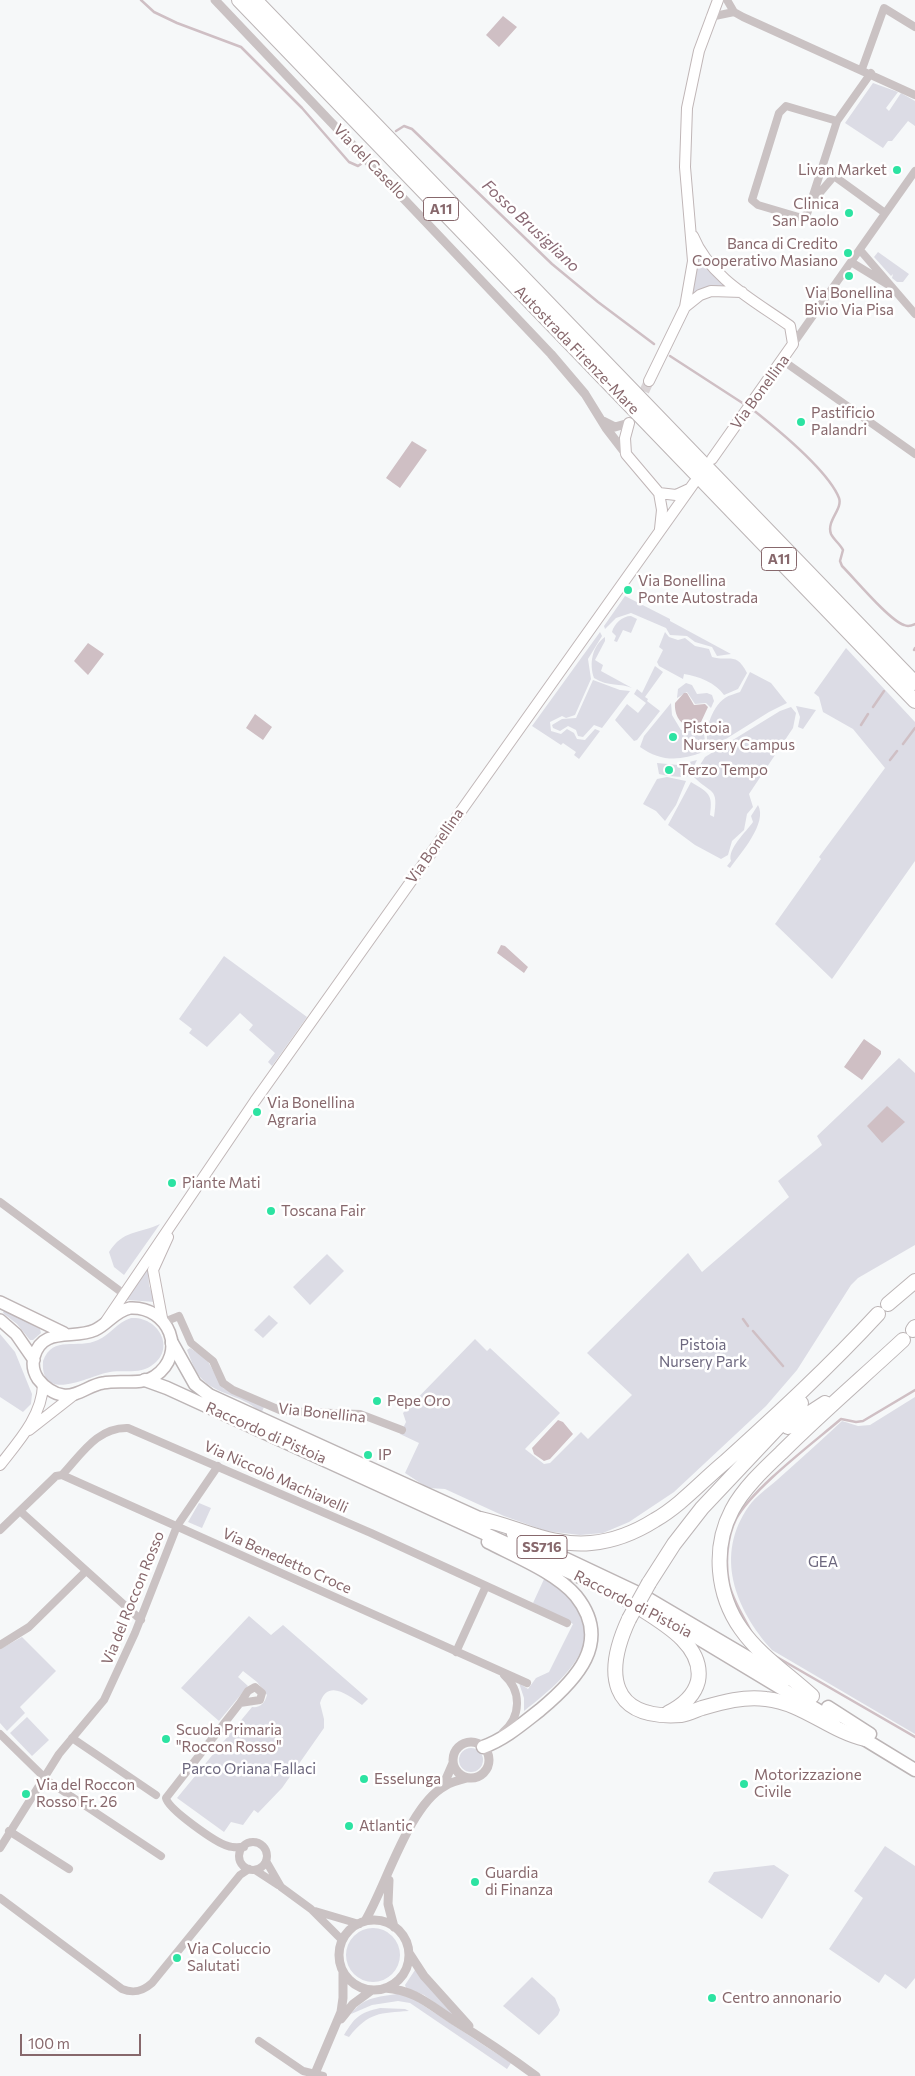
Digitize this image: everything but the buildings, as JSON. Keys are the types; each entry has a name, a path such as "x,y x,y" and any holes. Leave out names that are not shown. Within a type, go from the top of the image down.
{"highway":[{"name":"Autostrada Firenze-Mare","path":"239,0 915,700"},
{"name":"Autostrada Firenze-Mare","path":"255,0 915,683"},
{"path":"888,1304 915,1281"},
{"path":"481,1519 505,1524 542,1539 580,1543 614,1539 636,1531 676,1505 829,1367 878,1314"},
{"path":"812,1696 766,1658 740,1628 722,1588 720,1548 728,1519 743,1493 782,1452 903,1340"},
{"name":"Raccordo di Pistoia","path":"172,1343 195,1384 213,1397 640,1594 812,1696 915,1761"},
{"path":"829,1367 796,1410 702,1508 674,1544 648,1584 629,1619 616,1654 615,1673 617,1686 624,1698 638,1710 647,1713 683,1714 742,1698 767,1699 795,1706 846,1734 865,1739"},
{"name":"Raccordo di Pistoia","path":"145,1380 167,1388 419,1502 620,1595 702,1639 915,1770"},
{"path":"764,1444 802,1417 847,1390"},
{"path":"419,1502 558,1581 575,1595 586,1613 590,1625 589,1650 582,1669 575,1678 517,1728 496,1742 481,1746"},
{"path":"620,1595 673,1631 685,1642 695,1658 698,1676 694,1691 682,1706 664,1714"}],"main road":[{"path":"649,381 685,306 693,261 688,224 684,148 687,108 695,67 710,17 719,0"},
{"path":"688,224 696,244 708,262 742,292 790,326 794,344"},
{"path":"685,306 700,295 711,291 742,292"},
{"name":"Via Bonellina","path":"712,459 794,344"},
{"path":"626,454 625,438 629,424"},
{"name":"Via del Casello","path":"626,454 659,493"},
{"name":"Via Bonellina","path":"102,1326 179,1211 401,894 693,485 676,495 659,493"},
{"path":"659,493 662,516 659,532"},
{"name":"Via Bonellina","path":"163,1320 153,1270 179,1211"},
{"path":"0,1302 64,1333"},
{"path":"24,1434 75,1394 103,1383 145,1380 155,1376 170,1357 172,1343 163,1320 146,1310 130,1308 120,1311 102,1326 85,1333 64,1333 43,1342 34,1360"},
{"path":"0,1320 19,1338 34,1360 36,1376 43,1385 58,1394 75,1394"},
{"path":"0,1465 24,1434 42,1399 43,1385"}],"street":[{"name":"Via del Casello","path":"215,0 527,327 581,389 599,418 626,454"},
{"path":"719,0 734,12 765,28 871,73 915,95"},
{"path":"862,69 884,8 915,27"},
{"path":"710,17 734,12"},
{"path":"837,121 788,106 782,107 753,197 755,204 800,218 805,217 823,168 837,121 871,73"},
{"path":"823,168 885,213"},
{"name":"Via Bonellina","path":"794,344 915,171"},
{"path":"810,205 834,176"},
{"path":"860,250 915,314"},
{"path":"851,262 893,288"},
{"path":"790,326 808,324"},
{"path":"782,360 915,454"},
{"path":"599,418 612,426 629,424"},
{"path":"0,1202 124,1294"},
{"name":"Via Bonellina","path":"163,1320 179,1316 191,1343 210,1358 224,1383 233,1390 282,1411 360,1414 402,1430"},
{"name":"Via Niccolò Machiavelli","path":"0,1530 56,1476 62,1475 97,1437 116,1428 134,1430 567,1623"},
{"name":"Via del Roccon Rosso","path":"0,1848 5,1833 72,1738 104,1700 141,1620 177,1526 218,1466"},
{"name":"Via Benedetto Croce","path":"62,1475 527,1683"},
{"path":"20,1511 141,1620"},
{"path":"0,1645 29,1627 86,1571"},
{"path":"456,1652 486,1586"},
{"name":"Via Benedetto Croce","path":"481,1746 499,1735 514,1718 518,1702 516,1691 511,1682 501,1672"},
{"path":"240,1703 166,1798 172,1808 220,1843 230,1847 244,1847 254,1842 261,1845 266,1852 266,1861 282,1887"},
{"path":"0,1734 44,1778 161,1856"},
{"path":"72,1738 156,1795"},
{"path":"260,2041 303,2071 317,2075 337,2026 343,2003 343,1971 339,1954 342,1940 348,1932 362,1922 390,1872 408,1832 421,1811 443,1786 453,1763 454,1754 460,1746 470,1742 481,1746 488,1756 487,1768 479,1776 443,1786"},
{"path":"453,1763 456,1771 467,1778"},
{"path":"5,1833 69,1869"},
{"path":"230,1847 247,1864 312,1909 342,1940"},
{"path":"0,1898 122,1989 134,1992 146,1988 152,1983 240,1875 247,1864 244,1847"},
{"path":"247,1864 262,1867 266,1861"},
{"path":"390,1872 388,1904 394,1927"},
{"path":"312,1909 362,1922 380,1921 394,1927 403,1937 408,1951 424,1976 474,2031"},
{"path":"337,2026 353,2004 372,1990 394,1983 403,1974 408,1960 408,1951"},
{"path":"343,1971 355,1984 372,1990"},
{"path":"383,1988 415,1994 474,2031 536,2076"}],"green space":[{"path":"873,83 898,92 886,108 889,111 901,93 915,101 915,126 908,121 892,141 888,141 883,148 845,123"},
{"path":"878,252 909,274 903,282 897,282 892,278 893,274 891,276 874,257"},
{"path":"699,257 709,271 728,286 712,286 692,295"},
{"path":"625,596 731,654 717,656 712,647 695,642 687,636 670,635 666,628 631,613 616,618 605,629 604,626"},
{"path":"631,616 637,619 631,633 623,630 617,642 614,641 616,636 612,632 615,626 622,619"},
{"path":"600,632 602,636 588,659 591,679 575,715 566,718 562,716 550,722 551,731 561,734 567,729 574,733 577,739 585,740 595,729 600,731 579,759 574,755 576,752 563,743 561,745 532,726"},
{"path":"665,632 669,637 678,640 685,638 695,646 709,649 712,657 732,659 739,662 747,673 738,689 724,695 716,687 695,676 684,674 683,679 659,666 657,662 663,650 659,647"},
{"path":"605,637 605,641 595,660 603,665 601,671 632,688 604,683 594,678 592,661 594,650"},
{"path":"846,648 915,722 915,861 832,979 775,924 821,859 819,857 885,768 853,729 823,712 819,697 814,693"},
{"path":"655,666 663,672 645,697 648,699 647,701 660,711 637,740 634,741 615,720 627,704 638,713 646,703 634,694 637,689 642,693"},
{"path":"750,672 771,683 787,703 769,712 710,749 707,737 712,715 720,702 730,695 740,692"},
{"path":"593,680 620,690 630,691 602,728 594,725 583,737 578,736 576,730 568,726 560,731 553,728 552,725 562,719 576,718"},
{"path":"686,683 692,685 697,694 707,693 712,695 714,701 711,708 706,703 695,704 687,692 677,698 678,689"},
{"path":"671,703 672,715 681,730 693,731 703,726 705,741 703,752 671,759 655,755 640,747 644,736"},
{"path":"796,706 816,710 803,729 798,727 800,717"},
{"path":"791,707 796,713 793,728 749,794 753,807 747,814 744,830 732,841 728,855 721,859 695,845 668,825 691,782 706,792 710,798 710,815 714,817 714,795 693,776 705,757 780,711"},
{"path":"697,760 689,776 659,774 657,763 678,765"},
{"path":"667,777 686,781 676,805 665,821 656,811 643,804 657,779"},
{"path":"758,805 760,812 759,820 752,838 730,868 727,866 731,861 734,846 753,822 751,816"},
{"path":"224,956 307,1017 272,1066 268,1062 275,1053 249,1030 253,1025 240,1013 207,1047 189,1033 192,1029 179,1019"},
{"name":"Pistoia Nursery Park","path":"899,1058 915,1073 915,1245 858,1278 851,1285 797,1370 766,1406 674,1492 629,1522 603,1533 580,1535 546,1531 504,1516 445,1489 428,1488 405,1473 419,1443 400,1434 406,1422 403,1413 475,1339 487,1351 490,1348 560,1413 525,1449 544,1464 550,1463 581,1432 588,1439 632,1395 587,1353 688,1253 702,1272 789,1197 778,1181 822,1145 817,1136"},
{"path":"160,1224 124,1275 114,1267 109,1252 114,1245 125,1236"},
{"path":"327,1254 344,1271 310,1305 293,1287"},
{"path":"144,1269 148,1270 149,1285 155,1302 126,1299"},
{"path":"4,1310 40,1329 41,1333 33,1340 30,1340 17,1324 3,1313"},
{"path":"269,1315 278,1323 263,1338 254,1330"},
{"path":"131,1318 150,1322 161,1335 163,1351 159,1359 151,1366 137,1371 110,1372 68,1384 58,1385 49,1382 44,1374 43,1361 47,1353 53,1348 59,1345 90,1343 98,1340 122,1322"},
{"path":"0,1334 15,1352 32,1394 31,1404 23,1412 0,1397"},
{"path":"190,1348 206,1358 223,1388 264,1407 261,1414 248,1403 210,1386 204,1381 192,1362 187,1350"},
{"name":"GEA","path":"915,1397 915,1734 772,1650 748,1617 739,1599 731,1562 733,1543 738,1525 749,1506 759,1495 842,1421 858,1426 870,1425"},
{"path":"199,1503 211,1508 202,1528 188,1522"},
{"path":"545,1577 568,1596 581,1614 585,1631 582,1647 574,1664 560,1680 524,1711 524,1698 519,1683 528,1689 536,1678 549,1672 573,1624 533,1603"},
{"name":"Parco Oriana Fallaci","path":"249,1616 271,1635 283,1625 368,1699 362,1705 339,1691 333,1690 328,1692 320,1703 324,1728 282,1788 258,1813 254,1810 243,1825 231,1822 224,1832 177,1798 252,1707 262,1704 267,1695 257,1682 243,1671 238,1677 248,1686 219,1721 181,1688"},
{"path":"22,1637 56,1671 20,1707 25,1713 7,1731 0,1723 0,1649"},
{"path":"27,1717 49,1740 32,1756 10,1733"},
{"path":"471,1748 480,1751 483,1760 480,1769 471,1772 462,1769 459,1760 462,1751"},
{"path":"885,1846 915,1866 915,1978 906,1989 885,1974 879,1983 829,1949 863,1898 854,1891"},
{"path":"774,1865 789,1875 762,1919 708,1882 714,1872"},
{"path":"368,1928 378,1928 388,1932 396,1940 400,1955 396,1970 388,1978 378,1982 368,1982 358,1978 350,1970 346,1960 346,1950 350,1940 358,1932"},
{"path":"415,1970 417,1970 456,2018 424,1995 406,1988 405,1985"},
{"path":"532,1977 555,1998 560,2010 558,2015 539,2035 503,2006"},
{"path":"397,1994 409,1996 511,2063 507,2069 410,2003 398,2001 372,2005 351,2014 366,2001"},
{"path":"380,2008 405,2009 409,2011 376,2015 369,2018 349,2037 344,2035 358,2017"}],"shaded area":[{"path":"503,16 517,27 499,47 486,35"},
{"path":"412,441 427,450 400,488 386,478"},
{"path":"88,643 104,654 88,675 74,661"},
{"path":"684,693 687,693 694,705 705,704 708,707 701,722 696,726 687,726 680,720 676,712 675,703"},
{"path":"255,714 272,727 263,740 246,728"},
{"path":"501,945 505,946 528,967 524,973 497,953"},
{"path":"864,1039 881,1051 881,1054 862,1080 844,1067"},
{"path":"887,1106 905,1122 882,1143 867,1126"},
{"path":"558,1420 563,1422 573,1434 550,1459 544,1461 534,1454 532,1448"}],"waterway":[{"name":"Fosso Brusigliano","path":"141,0 154,12 177,23 241,47 302,108 349,162 358,166 364,162"},
{"name":"Fosso Brusigliano","path":"396,131 404,126 412,129 552,264 598,302 654,344"},
{"name":"Fosso Brusigliano","path":"670,356 744,404"},
{"name":"Fosso Brusigliano","path":"752,409 800,450 833,487 840,502 830,529 832,536 843,550 840,561 842,566 890,616 905,626 915,624"},
{"path":"873,707 884,691"},
{"path":"861,725 868,714"},
{"path":"903,744 915,728"},
{"path":"890,760 897,751"},
{"path":"743,1319 748,1326"},
{"path":"753,1331 783,1366"},
{"path":"753,1635 733,1596 728,1575 729,1542 736,1519 755,1494 841,1419 856,1422 863,1421 915,1390"},
{"path":"775,1656 915,1737"}],"tunnel":[{"path":"638,405 649,381"}],"place":[{"name":"Livan Market","path":"897,170"},
{"name":"Clinica San Paolo","path":"849,213"},
{"name":"Banca di Credito Cooperativo Masiano","path":"848,253"},
{"name":"Via Bonellina Bivio Via Pisa","path":"849,276"},
{"name":"Pastificio Palandri","path":"801,422"},
{"name":"Via Bonellina Ponte Autostrada","path":"628,590"},
{"name":"Pistoia Nursery Campus","path":"673,737"},
{"name":"Terzo Tempo","path":"669,770"},
{"name":"Via Bonellina Agraria","path":"257,1112"},
{"name":"Piante Mati","path":"172,1183"},
{"name":"Toscana Fair","path":"271,1211"},
{"name":"Pepe Oro","path":"377,1401"},
{"name":"IP","path":"368,1455"},
{"name":"Scuola Primaria \"Roccon Rosso\"","path":"166,1739"},
{"name":"Esselunga","path":"364,1779"},
{"name":"Motorizzazione Civile","path":"744,1784"},
{"name":"Via del Roccon Rosso Fr. 26","path":"26,1794"},
{"name":"Atlantic","path":"349,1826"},
{"name":"Guardia di Finanza","path":"475,1882"},
{"name":"Via Coluccio Salutati","path":"177,1958"},
{"name":"Centro annonario","path":"712,1998"}]}
